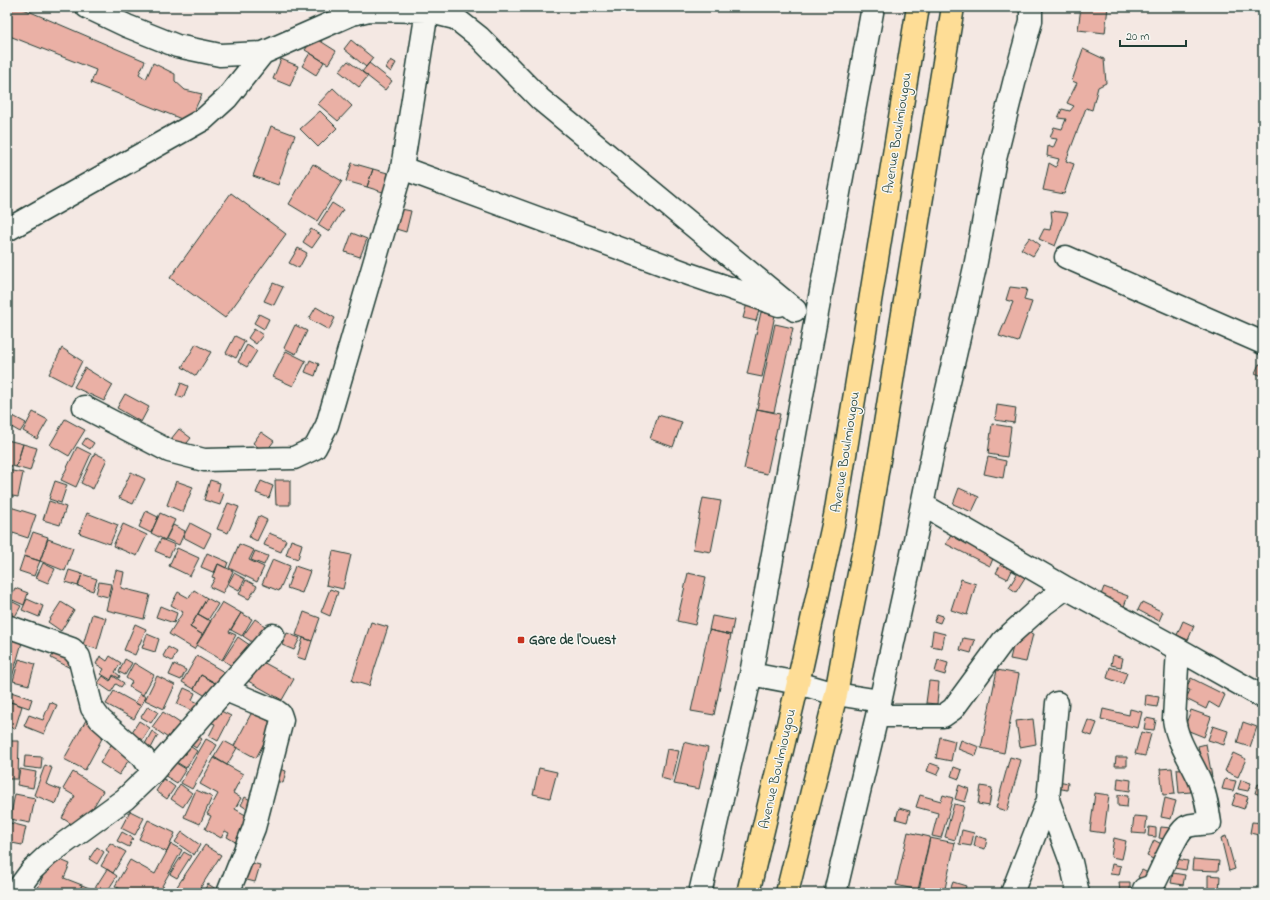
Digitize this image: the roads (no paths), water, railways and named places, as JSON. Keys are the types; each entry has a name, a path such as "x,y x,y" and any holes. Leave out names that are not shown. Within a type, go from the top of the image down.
{"highway":[{"name":"Avenue Boulmiougou","path":"748,893 798,683 835,516 918,7"},
{"path":"787,893 836,694 867,534 953,7"}],"street":[{"path":"87,7 127,26 178,46 220,55 263,53 352,14 369,10 427,11 455,18 479,36 540,100 795,310"},
{"path":"700,893 751,674 873,7"},
{"path":"835,893 879,709 934,448 975,267 995,159 1031,21 1031,7"},
{"path":"84,407 169,451 204,460 294,458 315,448 327,425 402,168 427,11"},
{"path":"7,230 204,119 227,98 263,53"},
{"path":"402,168 689,274 816,318"},
{"path":"1066,257 1263,343"},
{"path":"923,505 1066,588 1263,697"},
{"path":"751,674 798,683 879,709 943,716 953,710 1004,641 1044,604 1066,588"},
{"path":"7,626 72,649 78,657 92,708 100,719 143,757 153,772"},
{"path":"15,893 32,870 48,855 125,799 153,772 273,635"},
{"path":"1144,889 1154,884 1182,830 1187,826 1210,823 1206,795 1175,730 1174,719 1178,649"},
{"path":"226,690 276,710 280,714 282,720 254,828 228,893"},
{"path":"1012,893 1048,800 1057,703"},
{"path":"1048,800 1071,862 1078,893"}],"place":[{"name":"Gare de l'Ouest","path":"521,640"}]}
